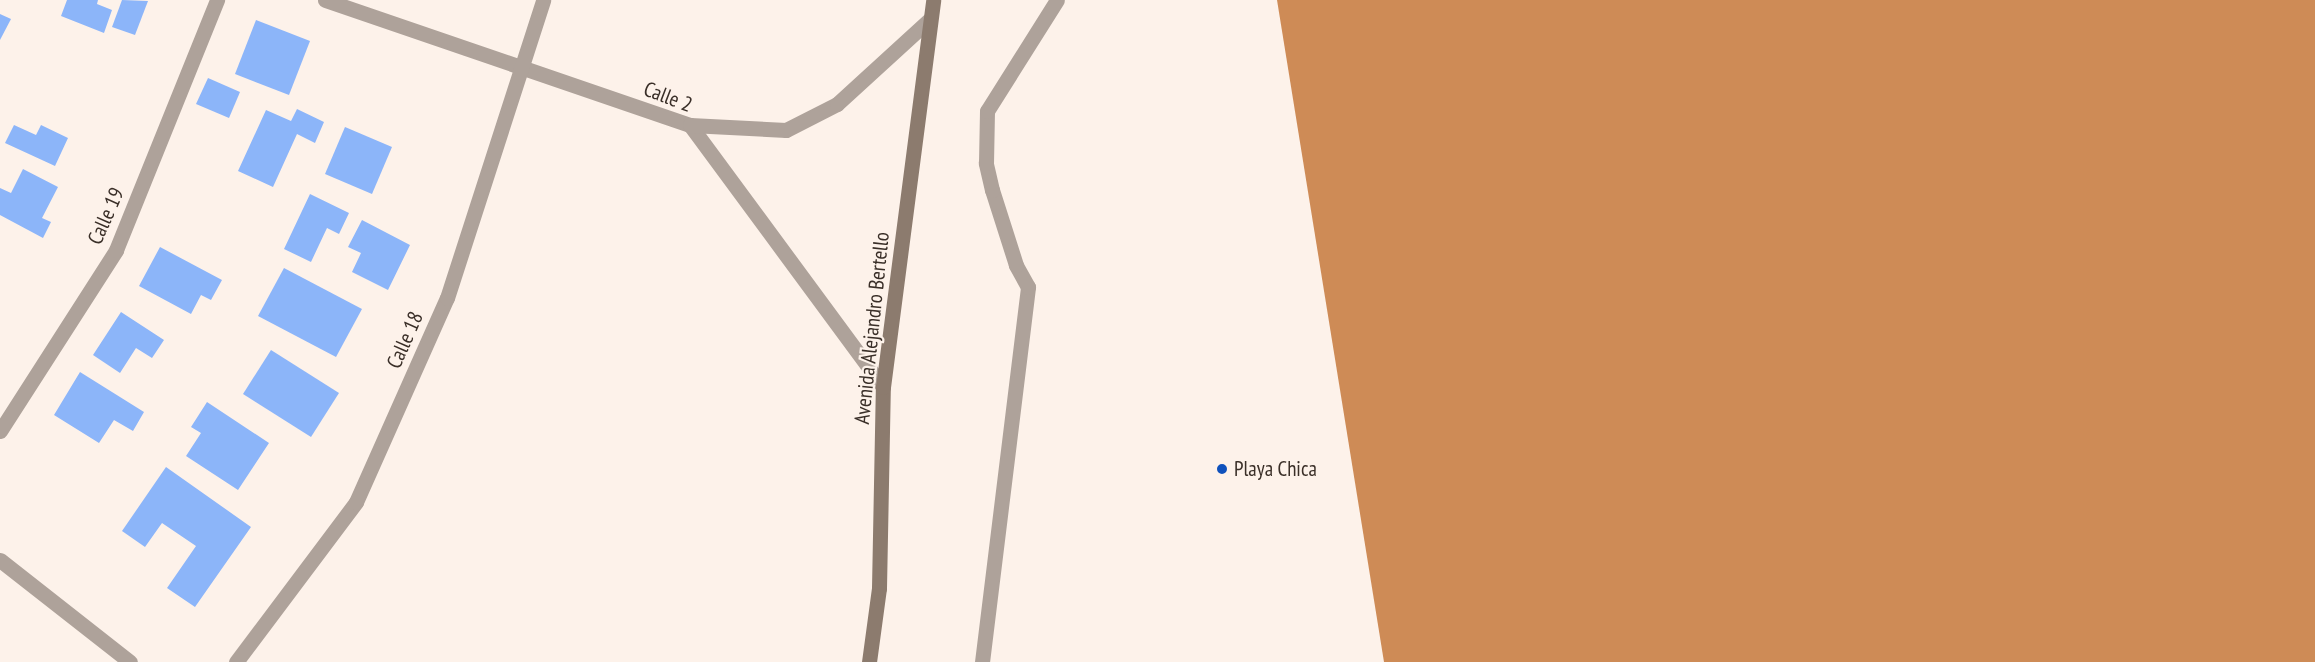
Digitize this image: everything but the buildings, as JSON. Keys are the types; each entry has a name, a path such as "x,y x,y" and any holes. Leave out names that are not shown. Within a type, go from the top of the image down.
{"main road":[{"name":"Avenida Alejandro Bertello","path":"869,662 879,588 883,387 933,0"}],"street":[{"name":"Calle 19","path":"0,431 116,250 217,0"},
{"name":"Calle 2","path":"325,0 690,125 883,387"},
{"name":"Calle 18","path":"236,662 356,502 447,298 543,0"},
{"path":"982,662 1028,287 1016,265 992,190 986,163 987,111 1057,0"},
{"path":"690,125 786,130 837,104 930,20"},
{"path":"0,560 130,662"}],"shaded area":[{"path":"1277,0 2315,0 2315,662 1384,662"}],"place":[{"name":"Playa Chica","path":"1222,469"}]}
